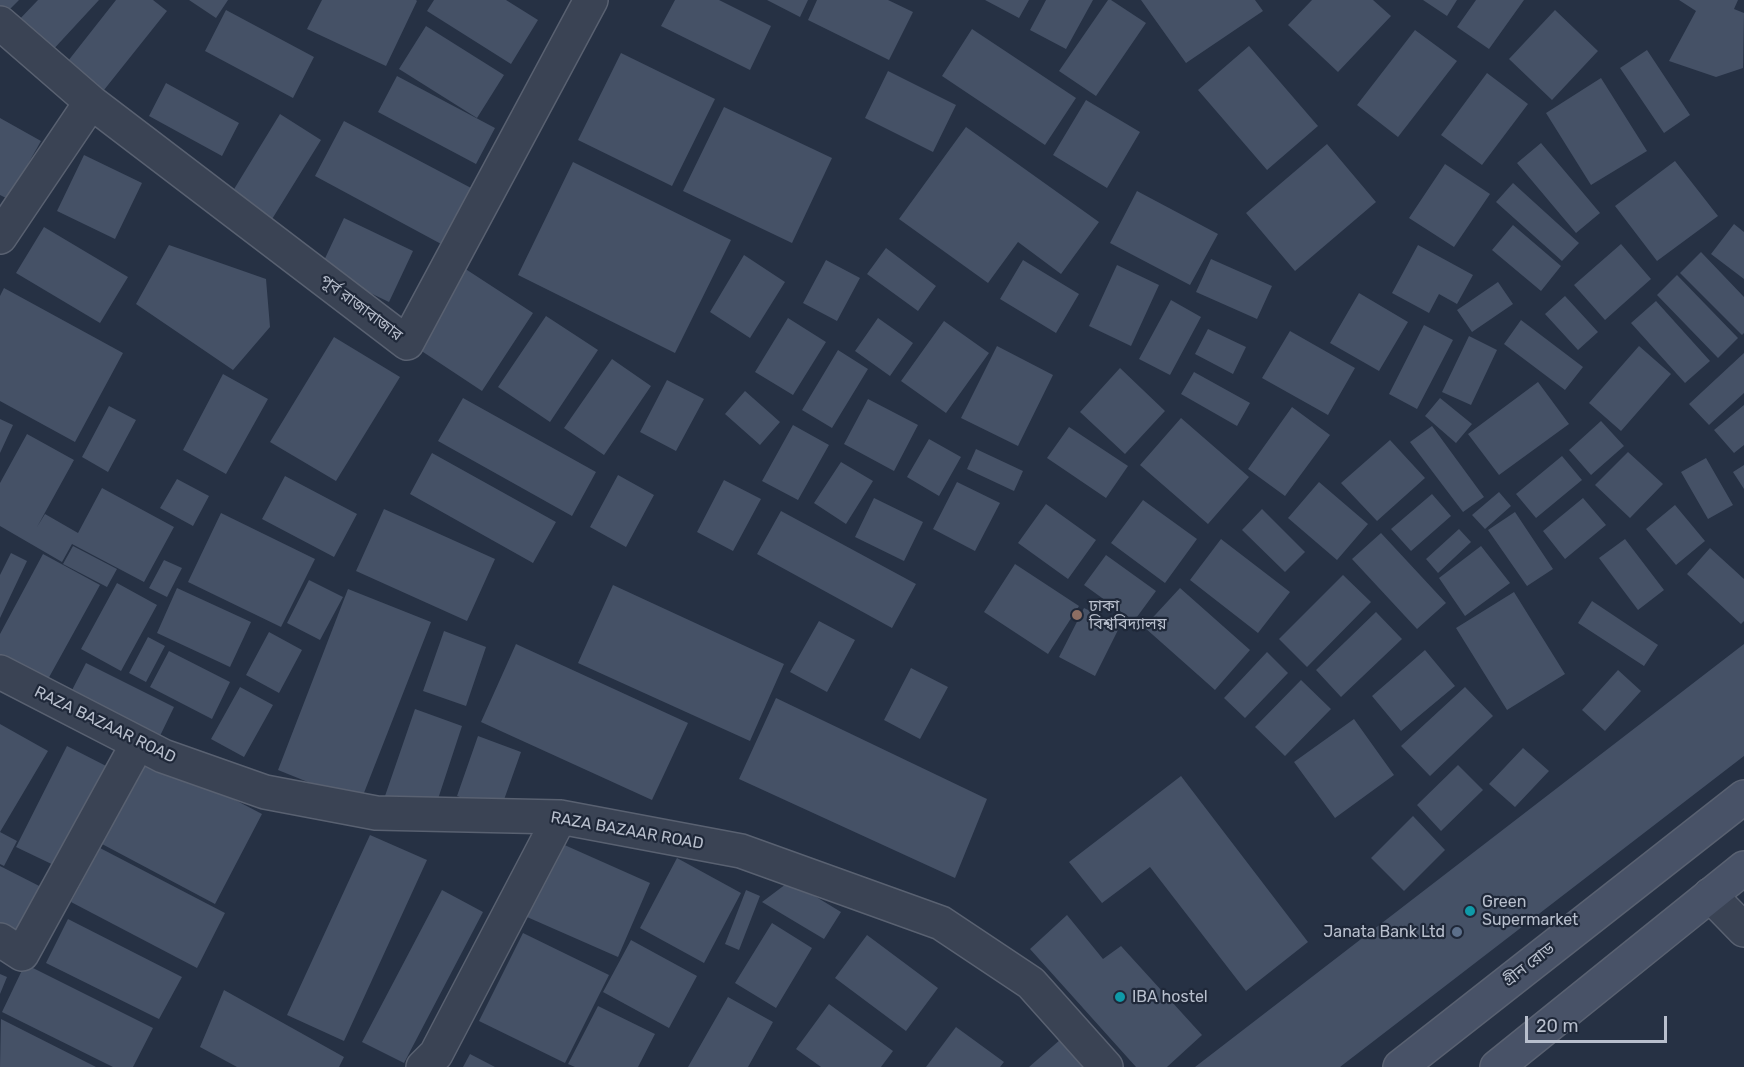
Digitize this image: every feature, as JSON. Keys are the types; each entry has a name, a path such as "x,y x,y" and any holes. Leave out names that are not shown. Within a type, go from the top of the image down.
{"main road":[{"name":"গ্রীন রোড","path":"1400,1067 1744,797"},
{"path":"1497,1067 1744,868"}],"street":[{"name":"পূর্ব রাজাবাজার","path":"0,23 92,102 406,343 591,0"},
{"path":"0,237 92,102"},
{"name":"RAZA BAZAAR ROAD","path":"0,672 163,756 265,792 376,813 560,816 741,851 940,923 1031,983 1106,1067"},
{"path":"0,940 22,954 138,743"},
{"path":"423,1067 436,1054 560,816"},
{"path":"1710,895 1744,930"}],"building":[{"path":"0,0 19,0 7,12 0,5"},
{"path":"38,0 99,0 50,53 16,23"},
{"path":"116,0 153,0 167,11 104,90 68,61"},
{"path":"189,0 228,0 216,18"},
{"path":"322,0 417,1 386,66 307,29"},
{"path":"434,0 506,0 538,20 511,64 427,11"},
{"path":"675,0 719,0 771,26 750,70 661,26"},
{"path":"767,0 808,0 800,17"},
{"path":"817,0 888,0 913,12 889,60 808,20"},
{"path":"985,0 1029,0 1019,18"},
{"path":"1046,0 1093,0 1066,49 1030,30"},
{"path":"1108,0 1146,23 1096,96 1059,71"},
{"path":"1141,0 1255,0 1263,11 1186,63"},
{"path":"1312,0 1373,0 1391,16 1338,72 1288,25"},
{"path":"1423,0 1457,0 1447,16"},
{"path":"1476,0 1524,0 1489,49 1457,27"},
{"path":"1679,0 1738,0 1734,9 1744,13 1743,68 1716,77 1669,61 1696,11"},
{"path":"226,10 314,57 293,98 205,51"},
{"path":"1555,10 1598,51 1552,100 1509,59"},
{"path":"426,26 504,75 477,118 399,69"},
{"path":"972,29 1076,98 1045,145 942,76"},
{"path":"1415,30 1457,61 1398,137 1357,105"},
{"path":"1249,46 1318,126 1267,170 1198,90"},
{"path":"1647,50 1690,115 1664,133 1620,68"},
{"path":"621,53 715,99 672,186 578,140"},
{"path":"888,71 956,105 933,152 865,118"},
{"path":"1487,73 1528,104 1482,165 1441,135"},
{"path":"397,76 495,128 476,164 378,112"},
{"path":"1601,78 1647,151 1591,185 1546,113"},
{"path":"166,83 239,123 222,156 149,116"},
{"path":"1086,100 1140,132 1107,188 1053,155"},
{"path":"724,107 832,158 792,243 683,191"},
{"path":"280,114 321,140 269,224 228,199"},
{"path":"0,118 41,141 8,199 0,195"},
{"path":"344,121 473,189 443,245 315,176"},
{"path":"966,127 1099,222 1061,274 1018,242 988,283 899,219"},
{"path":"1541,143 1600,213 1576,233 1517,163"},
{"path":"1327,144 1376,202 1295,271 1246,213"},
{"path":"84,155 142,183 115,239 57,211"},
{"path":"1675,161 1718,216 1657,261 1615,206"},
{"path":"573,162 731,240 675,353 518,275"},
{"path":"1445,164 1490,194 1454,247 1409,218"},
{"path":"1513,183 1579,243 1562,261 1496,202"},
{"path":"1137,191 1218,234 1190,285 1110,243"},
{"path":"344,218 413,251 389,302 320,269"},
{"path":"1734,224 1744,232 1744,279 1711,254"},
{"path":"1513,225 1561,266 1541,291 1492,250"},
{"path":"44,227 128,277 100,323 16,273"},
{"path":"1621,244 1651,279 1605,320 1574,285"},
{"path":"169,245 266,279 270,327 233,370 136,304"},
{"path":"1418,245 1473,275 1457,304 1439,294 1429,313 1392,293"},
{"path":"886,248 936,286 918,311 867,274"},
{"path":"1701,252 1744,297 1744,333 1742,335 1680,273"},
{"path":"744,255 785,282 750,338 710,312"},
{"path":"1211,259 1272,286 1257,319 1196,292"},
{"path":"826,260 860,278 837,321 803,303"},
{"path":"1023,260 1079,294 1056,333 1000,299"},
{"path":"1117,265 1159,285 1131,346 1089,326"},
{"path":"464,268 533,313 482,391 414,346"},
{"path":"1677,275 1738,338 1718,358 1657,295"},
{"path":"1498,282 1513,304 1472,332 1457,310"},
{"path":"4,288 123,353 75,442 0,401 0,296"},
{"path":"1359,293 1408,322 1379,371 1330,343"},
{"path":"1565,296 1598,332 1578,350 1545,314"},
{"path":"1171,300 1201,317 1170,375 1139,359"},
{"path":"1656,301 1710,361 1685,383 1631,323"},
{"path":"546,316 598,350 550,422 498,387"},
{"path":"788,318 826,342 793,395 755,372"},
{"path":"878,318 913,343 890,376 855,351"},
{"path":"1521,320 1583,367 1565,390 1504,344"},
{"path":"944,321 989,353 946,413 901,381"},
{"path":"1424,325 1453,340 1417,409 1389,394"},
{"path":"1208,329 1246,347 1233,374 1195,354"},
{"path":"1290,331 1355,368 1328,415 1262,378"},
{"path":"1469,336 1497,350 1471,405 1442,392"},
{"path":"334,337 400,377 336,481 270,442"},
{"path":"997,346 1053,375 1018,446 961,418"},
{"path":"1639,346 1671,374 1621,431 1589,403"},
{"path":"838,350 868,369 832,428 802,410"},
{"path":"1744,353 1744,393 1709,425 1689,404"},
{"path":"612,359 651,386 604,455 564,428"},
{"path":"1120,368 1165,411 1125,454 1080,412"},
{"path":"1194,372 1250,403 1237,426 1181,394"},
{"path":"223,374 268,399 226,474 183,450"},
{"path":"667,380 704,399 676,451 640,432"},
{"path":"1538,382 1569,424 1499,475 1468,434"},
{"path":"745,391 780,422 760,445 725,414"},
{"path":"463,398 596,472 572,516 438,441"},
{"path":"1440,398 1472,424 1456,443 1425,416"},
{"path":"868,399 918,425 894,471 844,444"},
{"path":"1744,405 1744,445 1734,453 1714,430"},
{"path":"109,406 136,420 108,472 82,457"},
{"path":"1292,407 1330,435 1285,496 1248,469"},
{"path":"1181,418 1249,477 1208,524 1140,465"},
{"path":"0,419 13,425 0,453"},
{"path":"1601,421 1624,446 1591,475 1569,450"},
{"path":"793,425 829,445 798,500 762,481"},
{"path":"1432,426 1484,497 1463,512 1410,442"},
{"path":"1069,427 1128,466 1106,498 1047,458"},
{"path":"27,434 74,460 37,527 45,514 78,533 102,488 174,527 144,582 72,544 62,562 0,526 0,483"},
{"path":"929,439 961,457 939,496 907,477"},
{"path":"1390,440 1425,478 1377,521 1341,483"},
{"path":"976,449 1023,471 1014,491 967,469"},
{"path":"1628,452 1663,484 1630,518 1595,485"},
{"path":"432,453 556,522 533,563 410,494"},
{"path":"1562,456 1582,480 1536,518 1516,494"},
{"path":"1706,458 1733,505 1708,519 1681,472"},
{"path":"841,462 873,481 846,524 814,503"},
{"path":"1744,465 1744,489 1733,472"},
{"path":"618,475 654,495 626,547 590,527"},
{"path":"285,476 357,514 334,557 262,519"},
{"path":"177,479 209,496 193,526 160,508"},
{"path":"724,480 761,499 733,551 697,532"},
{"path":"957,482 1000,503 975,551 933,529"},
{"path":"1319,482 1368,524 1337,560 1288,518"},
{"path":"1499,492 1511,506 1485,529 1472,515"},
{"path":"1432,494 1451,516 1411,551 1391,529"},
{"path":"874,498 923,522 904,561 855,537"},
{"path":"1583,498 1606,525 1565,559 1543,531"},
{"path":"1143,500 1197,539 1165,583 1111,543"},
{"path":"1046,504 1096,540 1068,579 1018,543"},
{"path":"1675,505 1705,541 1676,565 1646,529"},
{"path":"384,509 495,559 467,621 356,571"},
{"path":"1262,509 1305,552 1285,572 1242,530"},
{"path":"781,511 916,584 892,628 757,554"},
{"path":"1515,512 1553,569 1527,586 1488,530"},
{"path":"221,513 315,559 281,627 188,582"},
{"path":"1459,529 1471,542 1438,573 1426,559"},
{"path":"1381,533 1446,603 1417,629 1352,559"},
{"path":"1221,539 1290,592 1258,633 1190,580"},
{"path":"1625,539 1664,590 1638,610 1599,558"},
{"path":"73,546 117,569 107,587 63,564"},
{"path":"1481,546 1510,583 1465,616 1439,578"},
{"path":"1710,548 1744,579 1744,621 1741,624 1687,574"},
{"path":"11,553 27,561 0,618 0,575"},
{"path":"43,554 100,585 47,681 0,655 0,634"},
{"path":"1106,555 1156,591 1134,621 1084,585"},
{"path":"164,560 182,568 167,597 149,588"},
{"path":"1015,564 1079,606 1048,654 984,612"},
{"path":"1343,575 1371,602 1307,667 1279,639"},
{"path":"309,580 343,597 320,640 287,623"},
{"path":"117,583 157,605 121,671 81,649"},
{"path":"613,585 784,664 750,741 578,663"},
{"path":"177,588 251,622 230,667 157,633"},
{"path":"1180,588 1250,650 1215,690 1144,627"},
{"path":"348,589 431,622 360,803 278,770"},
{"path":"1514,592 1565,674 1507,710 1456,628"},
{"path":"1592,601 1658,645 1644,666 1578,623"},
{"path":"1084,608 1120,626 1095,676 1059,657"},
{"path":"1376,612 1402,639 1341,697 1316,670"},
{"path":"819,621 855,640 827,692 790,672"},
{"path":"444,631 486,647 466,706 423,691"},
{"path":"269,632 302,650 279,693 246,675"},
{"path":"148,637 165,646 146,682 129,673"},
{"path":"516,644 688,723 652,800 481,722"},
{"name":"Green Supermarket","path":"1744,644 1744,756 1340,1067 1195,1067"},
{"path":"1425,650 1455,686 1401,731 1372,696"},
{"path":"169,651 230,682 212,719 150,687"},
{"path":"1267,652 1288,673 1245,718 1224,698"},
{"path":"86,663 174,707 159,738 70,694"},
{"path":"911,668 948,687 920,739 884,720"},
{"path":"1618,670 1641,691 1605,731 1582,710"},
{"path":"1301,680 1331,709 1285,756 1255,727"},
{"path":"240,687 273,705 244,757 211,739"},
{"path":"1465,687 1493,716 1430,776 1401,746"},
{"path":"776,698 987,799 955,878 739,779"},
{"path":"415,709 462,726 437,802 385,796"},
{"path":"1354,719 1394,775 1335,818 1294,762"},
{"path":"0,724 48,751 0,832"},
{"path":"478,736 521,752 500,811 457,796"},
{"path":"67,746 112,769 62,869 16,847"},
{"path":"1523,748 1549,771 1515,807 1489,784"},
{"path":"149,755 262,814 215,904 102,844"},
{"path":"1458,765 1483,790 1441,831 1417,805"},
{"path":"1181,776 1308,942 1246,991 1150,867 1102,903 1069,862"},
{"path":"1413,816 1445,850 1404,891 1371,858"},
{"path":"0,832 17,841 4,866 0,864"},
{"path":"370,835 427,860 344,1041 287,1015"},
{"path":"560,843 650,883 618,957 527,917"},
{"path":"100,848 225,913 197,968 71,902"},
{"path":"677,858 741,893 704,963 640,928"},
{"path":"0,866 51,892 25,945 0,932"},
{"path":"790,881 841,912 824,939 762,902"},
{"path":"442,890 483,912 404,1063 362,1042"},
{"path":"746,890 760,896 739,950 725,944"},
{"name":"IBA hostel","path":"1067,915 1103,959 1121,946 1202,1035 1167,1067 1136,1067 1030,949"},
{"path":"68,919 182,977 159,1019 46,963"},
{"path":"772,923 812,948 776,1008 735,983"},
{"path":"523,933 609,975 565,1063 479,1021"},
{"path":"867,935 938,988 906,1031 835,978"},
{"path":"631,940 697,976 669,1028 603,992"},
{"path":"25,964 153,1028 133,1067 113,1067 2,1012"},
{"path":"0,974 7,977 0,994"},
{"path":"224,990 344,1057 339,1067 237,1067 200,1047"},
{"path":"728,997 773,1022 748,1067 688,1067"},
{"path":"829,1004 893,1051 881,1067 821,1067 796,1049"},
{"path":"598,1006 655,1034 638,1067 575,1067 568,1064"},
{"path":"1,1019 96,1067 0,1067"},
{"path":"956,1027 1004,1062 1000,1067 926,1067"},
{"path":"1061,1039 1086,1067 1029,1067"},
{"path":"470,1054 495,1067 463,1067"}],"place":[{"name":"ঢাকা বিশ্ববিদ্যালয়","path":"1077,615"},
{"name":"Green Supermarket","path":"1470,911"},
{"name":"Janata Bank Ltd","path":"1457,932"},
{"name":"IBA hostel","path":"1120,997"}]}
